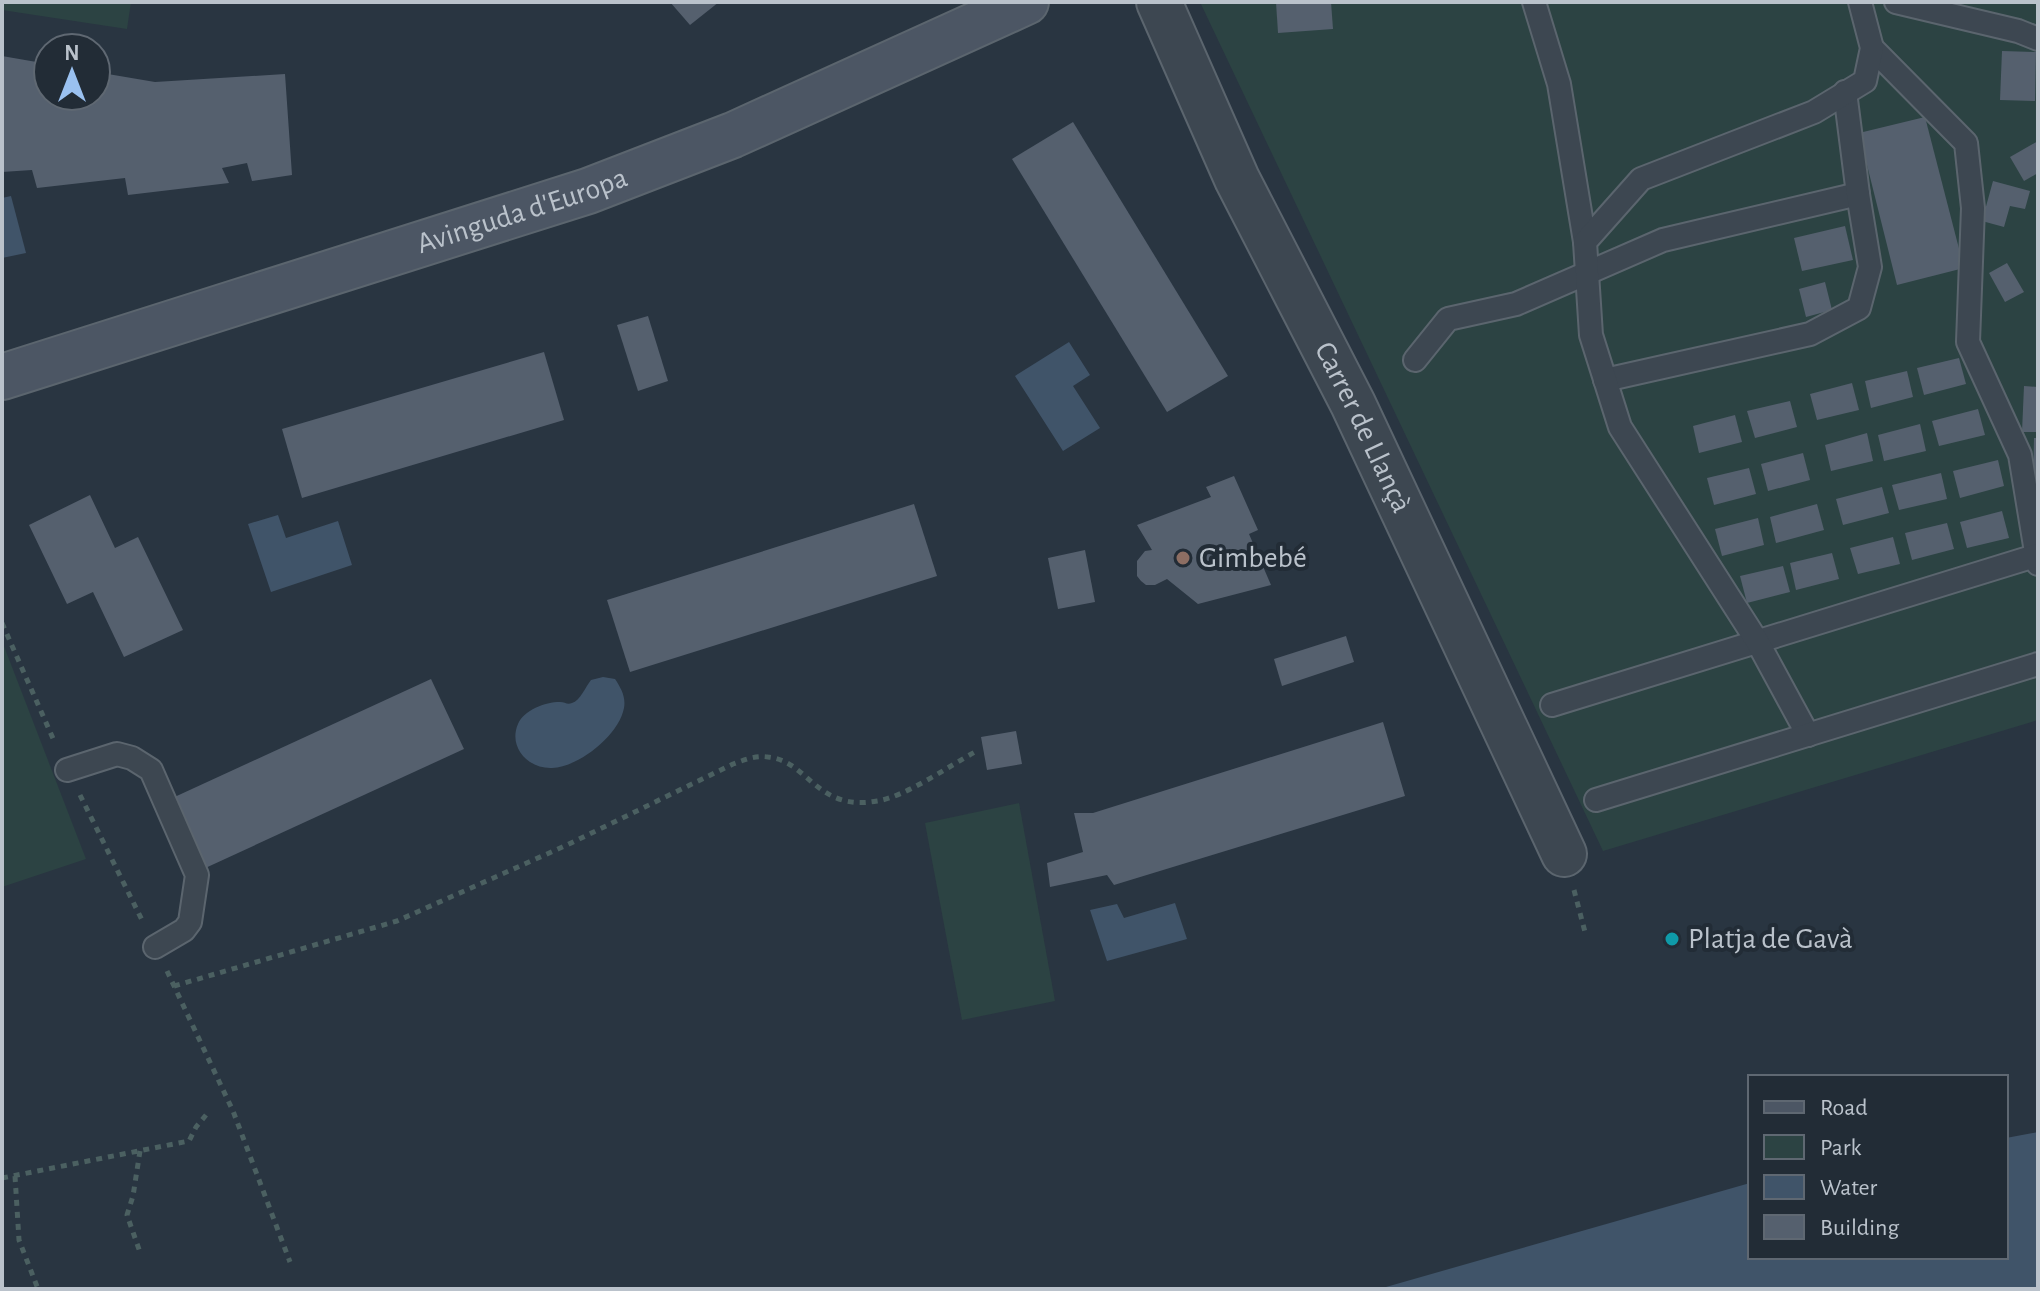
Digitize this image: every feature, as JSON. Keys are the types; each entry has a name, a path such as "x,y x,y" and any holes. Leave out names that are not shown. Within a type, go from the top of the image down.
{"street":[{"name":"Avinguda d'Europa","path":"2,377 588,191 733,135 1026,2"},
{"name":"Carrer de Llançà","path":"1159,2 1237,179 1353,404 1564,854"}],"lane":[{"path":"1534,2 1559,84 1585,242 1591,335 1620,427 1757,641 1808,735"},
{"path":"1585,242 1641,179 1814,112 1865,81 1872,48 1860,2"},
{"path":"1896,2 2018,31 2038,39"},
{"path":"1552,705 2037,558 2020,455 1968,342 1973,208 1966,143 1872,48"},
{"path":"1605,380 1810,334 1859,308 1870,267 1845,92"},
{"path":"1415,360 1448,319 1516,304 1663,240 1858,194"},
{"path":"1596,800 2038,664"},
{"path":"67,770 117,754 132,758 151,770 197,875 190,922 184,930 155,947"}],"path":[{"path":"174,986 397,921 567,845 733,764 758,756 786,762 828,796 851,802 879,801 912,787 975,752"},
{"path":"2,1178 189,1141 206,1115"},
{"path":"140,1151 127,1215 141,1255"},
{"path":"15,1176 19,1240 38,1289"},
{"path":"273,1215 290,1262"}],"green space":[{"path":"2,2 131,2 127,29 2,10"},
{"path":"1200,2 2038,2 2038,720 1603,851"},
{"path":"2,641 86,859 2,887"},
{"path":"1019,803 1055,1001 962,1020 925,823"}],"water":[{"path":"11,196 26,253 2,258 2,198"},
{"path":"1069,342 1090,375 1073,386 1100,428 1063,451 1015,376"},
{"path":"278,515 286,538 338,521 352,565 271,592 248,524"},
{"path":"603,677 615,679 624,700 621,718 606,739 585,756 563,766 543,767 528,761 516,741 521,719 548,703 575,702 591,680"},
{"path":"1175,903 1187,939 1107,961 1090,910 1117,904 1124,918"},
{"path":"2038,1132 2038,1289 1379,1289 1748,1184 1748,1259 2008,1259 2008,1138"}],"building":[{"path":"670,2 719,2 690,25"},
{"path":"1276,2 1331,2 1333,29 1278,33"},
{"path":"2002,51 2036,52 2035,101 2000,100"},
{"path":"2,56 32,61 32,112 112,112 112,75 155,82 285,74 292,175 252,181 247,163 222,168 229,183 128,195 125,178 37,188 32,170 2,172"},
{"path":"1925,117 1964,268 1897,285 1859,133"},
{"path":"1073,122 1228,376 1167,412 1012,159"},
{"path":"2038,141 2038,173 2024,181 2010,157"},
{"path":"1993,181 2030,191 2025,209 2010,206 2004,227 1982,221"},
{"path":"1845,226 1853,260 1802,271 1794,238"},
{"path":"2007,263 2024,292 2005,302 1989,273"},
{"path":"1825,282 1832,310 1806,317 1799,289"},
{"path":"648,316 668,381 638,391 617,325"},
{"path":"544,352 564,420 302,498 282,429"},
{"path":"1959,358 1966,384 1924,395 1917,368"},
{"path":"1907,371 1913,397 1871,408 1865,381"},
{"path":"1852,383 1859,410 1817,420 1810,394"},
{"path":"2024,386 2038,387 2038,432 2022,432"},
{"path":"1790,401 1797,427 1755,438 1747,411"},
{"path":"1978,409 1985,435 1939,446 1932,421"},
{"path":"1735,415 1742,442 1699,453 1693,426"},
{"path":"1920,424 1926,451 1884,461 1878,435"},
{"path":"1867,433 1873,461 1831,471 1825,445"},
{"path":"2034,438 2038,438 2038,488 2033,488"},
{"path":"1803,453 1810,480 1768,491 1761,464"},
{"path":"1998,460 2004,486 1960,498 1953,471"},
{"path":"1749,468 1756,494 1714,505 1707,478"},
{"path":"1941,473 1947,499 1899,510 1892,485"},
{"path":"1234,476 1258,530 1249,534 1271,585 1198,604 1167,579 1155,585 1146,585 1141,581 1137,576 1137,561 1145,551 1152,550 1137,525 1211,497 1206,487"},
{"path":"1882,487 1889,513 1843,525 1836,499"},
{"path":"90,495 115,548 138,537 183,630 124,657 93,592 67,604 29,525"},
{"path":"914,504 937,576 630,672 607,600"},
{"path":"1817,504 1824,530 1776,543 1770,517"},
{"path":"2002,511 2009,538 1967,548 1960,522"},
{"path":"1758,518 1764,545 1722,556 1715,529"},
{"path":"1947,523 1954,549 1912,560 1905,533"},
{"path":"1893,537 1900,564 1858,574 1850,548"},
{"path":"1085,550 1095,602 1058,609 1048,558"},
{"path":"1832,553 1839,579 1796,590 1790,563"},
{"path":"1783,566 1790,592 1747,603 1740,576"},
{"path":"1346,636 1354,662 1282,686 1274,659"},
{"path":"431,679 464,749 201,870 168,800"},
{"path":"1383,722 1405,796 1114,885 1107,875 1050,887 1047,863 1083,852 1074,813 1093,813"},
{"path":"1016,731 1022,764 987,770 981,737"}],"place":[{"name":"Gimbebé","path":"1183,558"},
{"name":"Platja de Gavà","path":"1672,939"}]}
